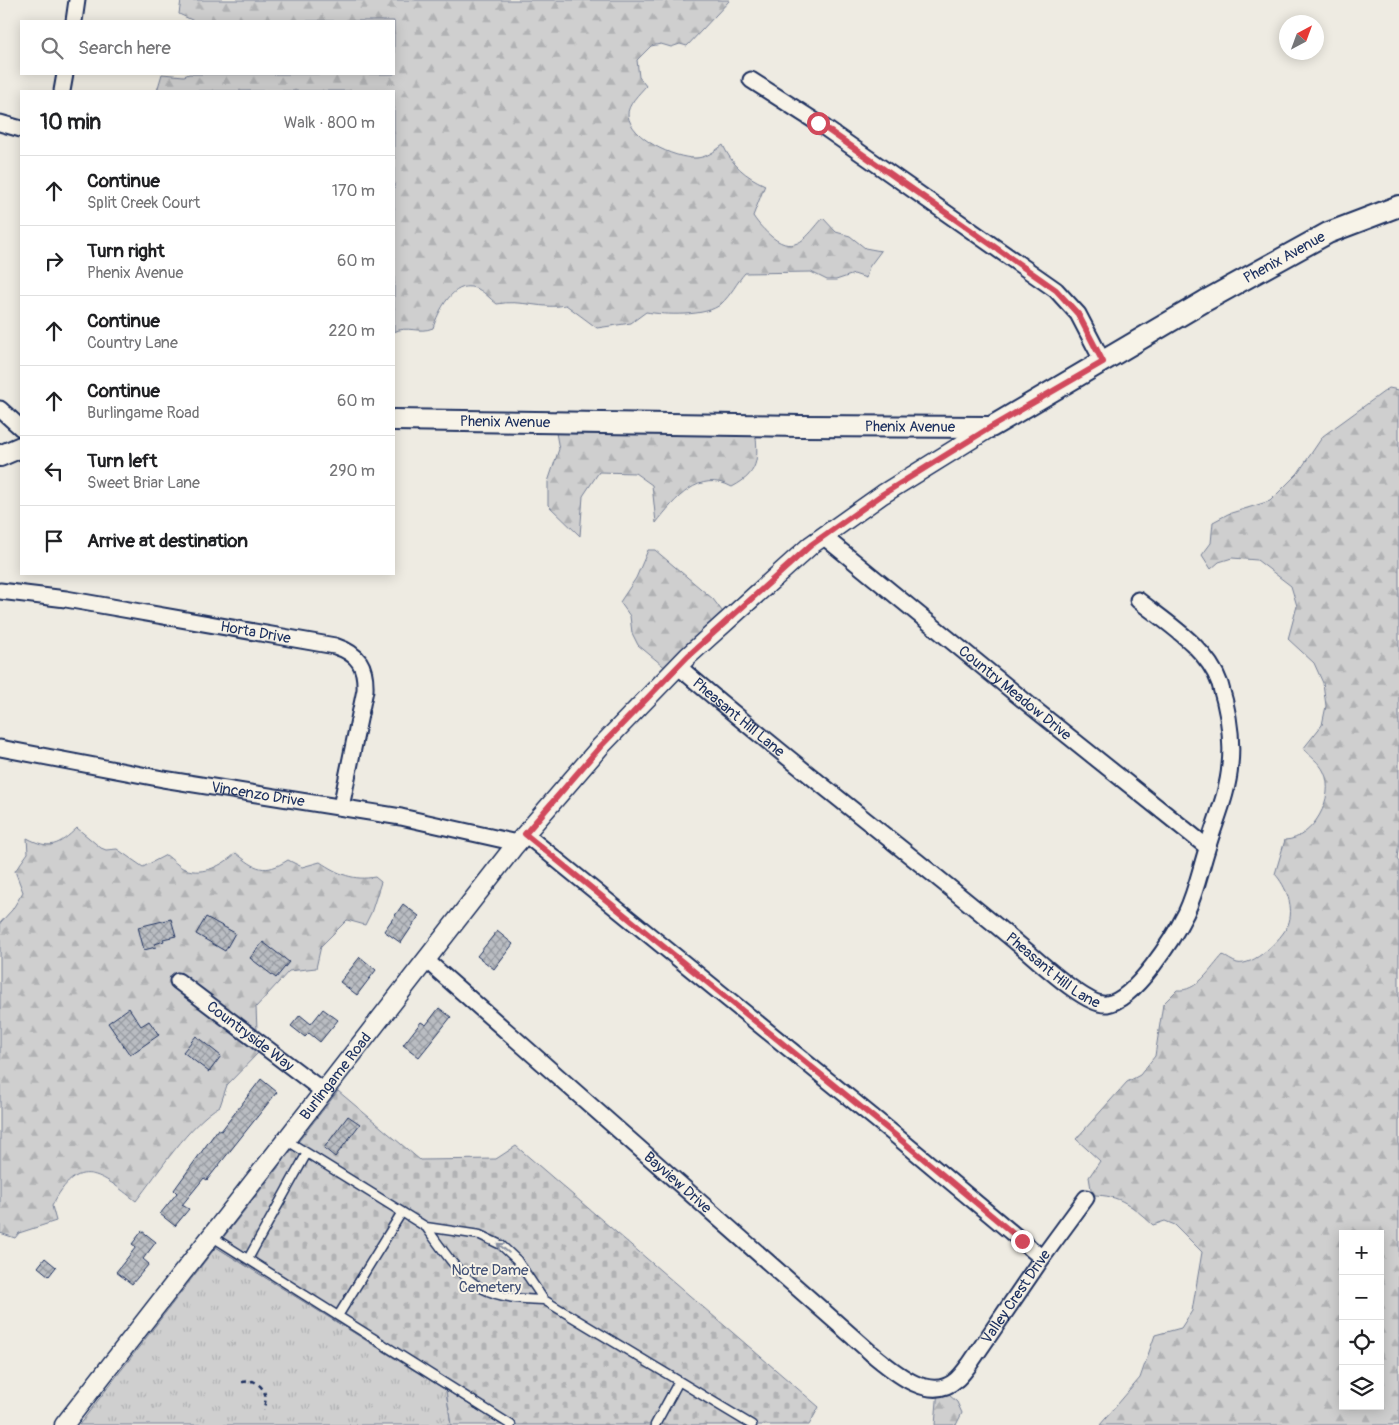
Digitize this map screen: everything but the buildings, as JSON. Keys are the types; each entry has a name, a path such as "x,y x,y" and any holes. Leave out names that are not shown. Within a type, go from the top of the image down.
{"main road":[{"name":"Phenix Avenue","path":"395,420 991,427 1328,233 1399,206"},
{"path":"0,456 20,447"}],"street":[{"path":"74,20 77,0"},
{"path":"62,90 65,75"},
{"path":"751,80 818,123 1056,290 1078,314 1103,362"},
{"path":"0,123 20,129"},
{"path":"0,409 20,427"},
{"name":"Burlingame Road","path":"64,1425 521,838 565,786 614,733 679,667 823,536 883,494 991,427"},
{"name":"Country Meadow Drive","path":"823,536 1024,701 1207,847"},
{"name":"Horta Drive","path":"0,591 66,599 336,646 348,651 359,661 365,673 365,690 342,807"},
{"name":"Pheasant Hill Lane","path":"679,667 951,887 1070,988 1094,1001 1106,1004 1124,996 1148,970 1178,927 1186,912 1195,891 1207,847 1225,795 1230,768 1230,722 1218,680 1206,658 1138,600"},
{"name":"Vincenzo Drive","path":"0,748 172,780 521,838"},
{"path":"521,838 889,1130 1042,1258"},
{"name":"Bayview Drive","path":"426,960 886,1365 913,1383 939,1387"},
{"name":"Countryside Way","path":"178,981 323,1091"},
{"name":"Valley Crest Drive","path":"939,1387 956,1380 969,1365 1042,1258 1086,1198"}],"lane":[{"path":"286,1140 426,1227 463,1277 480,1290 505,1298 544,1300"},
{"path":"248,1259 307,1153"},
{"path":"338,1316 402,1212"},
{"path":"426,1227 480,1235 501,1245 517,1260 544,1300 752,1425"},
{"path":"211,1236 511,1425"},
{"path":"654,1425 679,1381"}],"path":[{"path":"242,1382 253,1381 263,1389 266,1399 263,1410"}],"green space":[{"path":"181,0 730,0 687,46 680,44 671,47 661,44 651,46 637,60 639,77 646,86 634,99 628,111 631,124 637,132 655,146 676,155 695,158 703,157 723,145 740,169 751,178 765,185 753,216 766,232 780,242 788,245 800,241 823,218 836,232 850,236 865,248 881,251 869,267 866,278 854,274 836,280 827,280 811,272 745,273 721,304 706,311 685,314 646,312 631,323 597,328 566,305 497,304 481,291 467,287 453,293 448,299 433,328 428,330 404,329 395,332 395,90 157,90 162,75 395,75 395,20 192,20 179,14"},
{"path":"1389,388 1399,390 1399,842 1397,859 1399,862 1399,1425 1100,1425 1140,1378 1155,1335 1181,1328 1192,1311 1202,1252 1175,1225 1165,1221 1153,1225 1139,1212 1119,1199 1092,1195 1089,1177 1100,1161 1076,1139 1127,1082 1140,1075 1155,1056 1163,1004 1177,990 1184,990 1203,979 1223,955 1237,963 1251,961 1266,951 1285,931 1290,918 1290,905 1286,891 1275,874 1285,840 1295,838 1313,825 1320,815 1327,793 1327,782 1324,772 1303,749 1322,725 1326,706 1323,683 1314,663 1288,639 1297,606 1291,586 1257,560 1232,558 1219,562 1211,569 1202,555 1211,543 1213,522 1228,514 1270,501 1298,473 1323,436"},
{"path":"554,422 755,425 756,461 749,475 732,487 720,482 709,482 698,484 689,489 671,505 656,523 652,485 635,473 599,472 583,496 580,536 548,505 548,482 559,449"},
{"path":"648,550 655,550 713,599 728,619 673,674 638,645 632,633 630,616 620,602 636,578"},
{"path":"77,828 101,848 106,850 117,849 143,867 166,855 185,869 192,871 206,870 225,862 236,853 249,863 260,868 266,869 280,865 288,860 302,867 320,862 346,876 360,878 375,877 381,882 365,925 347,920 321,946 316,968 289,971 256,1007 258,1053 227,1085 220,1106 197,1124 186,1136 136,1201 101,1177 81,1174 71,1179 52,1206 56,1221 19,1233 15,1238 0,1233 0,923 12,910 23,892 15,871 28,853 27,838 42,844 54,844 64,839"},
{"name":"Notre Dame Cemetery","path":"338,1091 420,1160 496,1159 516,1146 819,1407 809,1425 502,1425 216,1247"},
{"path":"216,1247 446,1390 451,1425 79,1425"},
{"path":"940,1387 957,1402 962,1413 956,1425 935,1425 938,1389"},
{"path":"446,1390 502,1425 451,1425"}],"route":[{"path":"818,123 1068,300 1078,314 1103,362 991,427 883,494 811,545 688,656 600,747 525,834 889,1130 1022,1241"}]}
